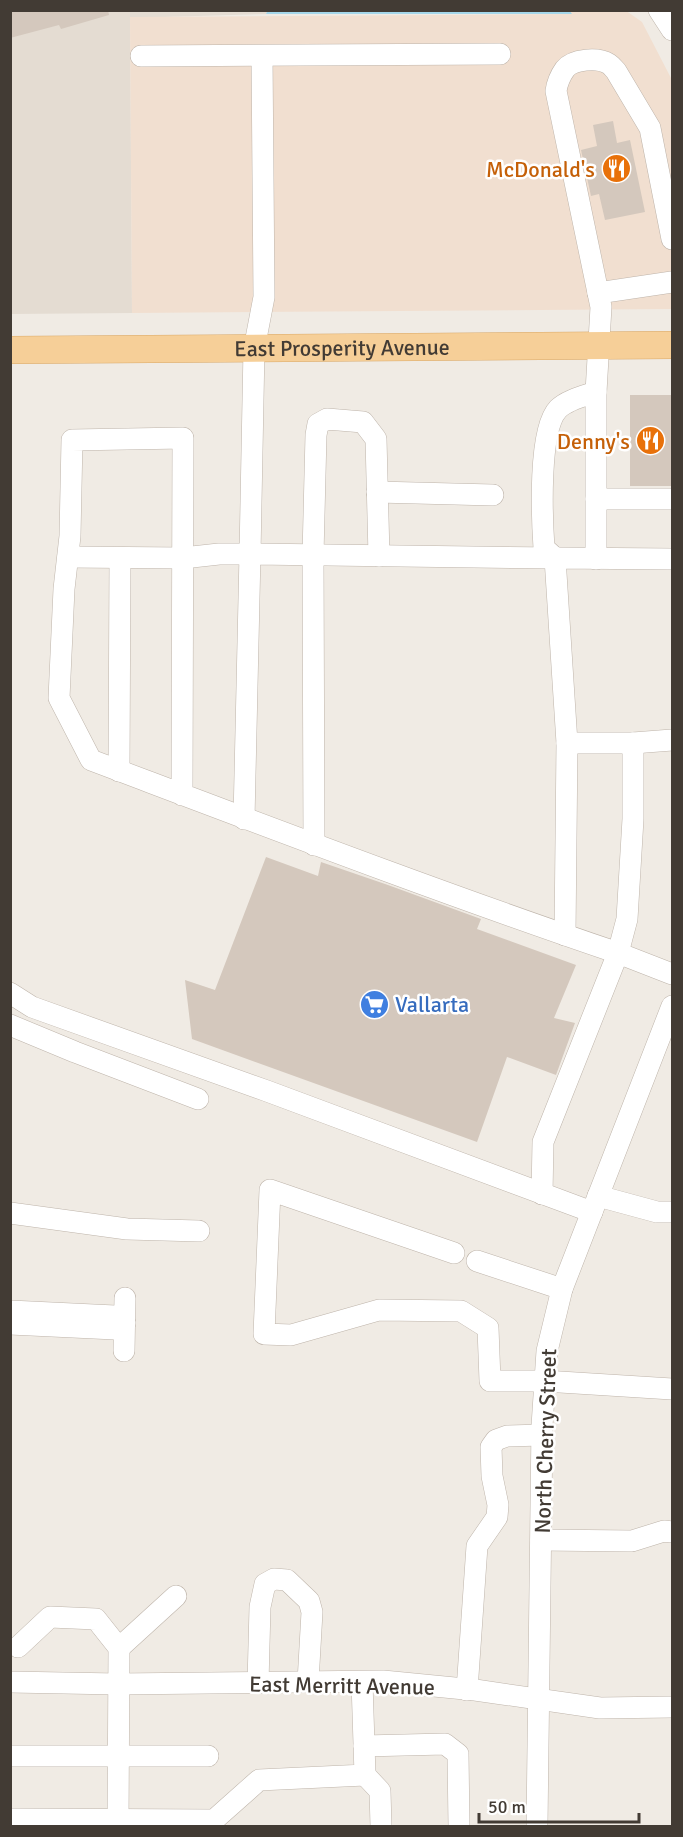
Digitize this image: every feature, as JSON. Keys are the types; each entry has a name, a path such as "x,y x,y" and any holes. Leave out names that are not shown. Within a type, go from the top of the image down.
{"main road":[{"name":"East Prosperity Avenue","path":"10,351 672,345"}],"street":[{"path":"659,10 672,30"},
{"path":"141,56 500,54"},
{"path":"244,819 254,349 264,297 262,56"},
{"path":"596,559 596,392 601,307 556,91 557,83 566,67 583,60 595,60 608,63 616,71 650,128 672,239"},
{"path":"598,293 672,282"},
{"path":"565,935 567,743 555,558 544,548 542,516 545,447 548,426 556,411 562,405 596,392"},
{"path":"314,845 313,555 318,424 327,419 363,422 371,430 375,439 379,556"},
{"path":"182,795 183,438 72,440 70,536 64,589 59,698 91,760 244,819 314,845 672,974"},
{"path":"377,492 493,495"},
{"path":"596,499 672,499"},
{"path":"68,557 183,558 219,554 250,554 672,559"},
{"path":"119,771 120,558"},
{"path":"567,743 633,743 672,740"},
{"path":"542,1194 543,1142 618,953 627,920 633,819 633,743"},
{"path":"10,993 32,1007 267,1090 542,1194 595,1204 672,1212"},
{"name":"North Cherry Street","path":"537,1827 542,1435 547,1351 562,1288 595,1204 664,1051 672,1006"},
{"path":"10,1025 198,1099"},
{"path":"454,1253 270,1190 264,1334 291,1335 379,1310 460,1311 488,1328 490,1381 544,1381 672,1389"},
{"path":"10,1213 128,1229 199,1231"},
{"path":"477,1261 562,1288"},
{"path":"124,1351 125,1298"},
{"path":"10,1311 115,1316 125,1323"},
{"path":"10,1324 115,1329 125,1323"},
{"path":"467,1690 477,1546 496,1517 498,1505 492,1476 491,1448 496,1440 507,1436 542,1435"},
{"path":"541,1540 632,1541 664,1531 672,1532"},
{"path":"258,1683 260,1607 265,1584 274,1579 287,1580 309,1601 312,1612 308,1682"},
{"path":"119,1648 176,1596"},
{"path":"14,1682 14,1644 50,1617 96,1618 119,1648 118,1823"},
{"name":"East Merritt Avenue","path":"14,1682 117,1684 383,1682 467,1690 600,1708 672,1707"},
{"path":"362,1682 365,1775 380,1791 381,1827"},
{"path":"364,1746 445,1744 458,1754 459,1827"},
{"path":"10,1756 208,1756"},
{"path":"10,1820 118,1823 214,1820 259,1780 365,1775"}],"shaded area":[{"path":"625,10 642,22 672,80 672,309 132,313 130,17 571,14 569,11"},
{"path":"10,11 268,11 266,14 130,18 132,313 11,314"}],"water":[{"path":"268,10 569,10 572,14 266,14"}],"building":[{"path":"10,10 108,10 109,15 61,29 59,25 10,38"},
{"path":"613,121 617,143 630,140 645,212 605,220 599,194 591,196 581,150 597,146 593,125"},
{"name":"Denny's","path":"630,395 672,395 672,486 630,486"},
{"name":"Vallarta","path":"266,857 318,876 321,862 388,885 481,919 477,929 576,965 554,1018 575,1023 556,1075 507,1057 477,1142 192,1039 185,980 215,990"}],"place":[{"name":"McDonald's","path":"616,169"},
{"name":"Denny's","path":"651,441"},
{"name":"Vallarta","path":"374,1004"}]}
